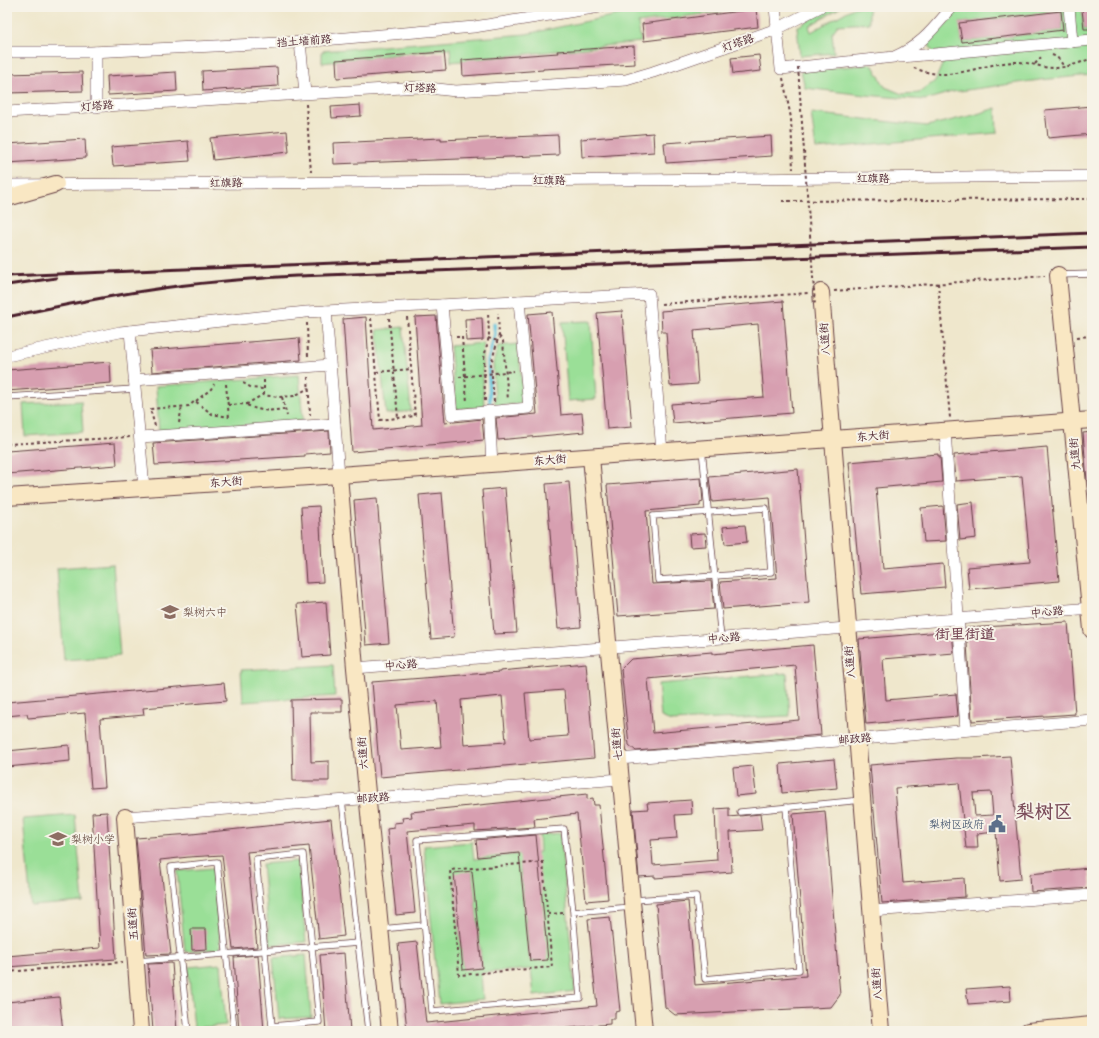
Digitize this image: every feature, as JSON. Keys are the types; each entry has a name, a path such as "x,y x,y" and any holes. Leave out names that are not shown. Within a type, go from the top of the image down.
{"street":[{"name":"挡土墙前路","path":"7,52 96,52 300,42 474,27 600,7"},
{"path":"775,7 781,69 894,57 1092,40"},
{"name":"灯塔路","path":"7,112 419,87 456,91 626,80 777,29 820,7"},
{"path":"894,57 910,50 929,34 952,7"},
{"path":"1069,7 1072,42"},
{"path":"300,42 305,93"},
{"path":"96,52 96,107"},
{"name":"红旗路","path":"7,185 1092,176"},
{"path":"7,198 56,184"},
{"name":"九道街","path":"1058,275 1092,630"},
{"path":"7,356 130,331 326,311 649,294 662,452"},
{"name":"八道街","path":"818,299 832,439 881,1031"},
{"path":"442,305 452,415 529,408 519,301"},
{"path":"326,311 339,475"},
{"path":"130,331 144,488"},
{"path":"135,384 223,373 330,365"},
{"path":"490,411 492,464"},
{"name":"东大街","path":"7,497 339,475 1092,420"},
{"path":"140,437 335,424"},
{"path":"948,431 958,619 966,730"},
{"name":"七道街","path":"590,457 644,1031"},
{"name":"六道街","path":"339,475 355,668 390,1031"},
{"name":"中心路","path":"355,668 1091,608"},
{"name":"邮政路","path":"619,759 1092,720"},
{"name":"邮政路","path":"125,817 621,779"},
{"name":"五道街","path":"125,817 141,1031"},
{"path":"871,911 1092,895"},
{"path":"1028,1031 1092,1025"}],"lane":[{"path":"1058,275 1092,274"},
{"path":"7,397 135,384"},
{"path":"702,449 721,639"},
{"path":"766,508 770,572 658,580 653,516 708,512 766,508"},
{"path":"342,800 368,1031"},
{"path":"740,812 862,800"},
{"path":"573,912 632,903 696,896 705,979 799,970 786,808"},
{"path":"564,829 573,912 580,998 432,1012 417,840 564,829"},
{"path":"303,854 319,1022 272,1026 265,951 256,859 303,854"},
{"path":"188,1031 171,867 217,862 234,1029 215,1031"},
{"path":"380,930 424,926"},
{"path":"136,961 358,944"}],"path":[{"path":"1035,64 1042,56 1048,54 1057,58 1064,66"},
{"path":"911,67 932,74 955,73 1014,61 1053,68 1081,63 1092,58"},
{"path":"798,67 807,201 818,299"},
{"path":"781,69 791,118 794,178"},
{"path":"305,93 312,182"},
{"path":"782,201 1092,199"},
{"path":"650,305 818,299 938,284 1058,275"},
{"path":"938,284 948,431"},
{"path":"493,303 499,336 503,342 509,410"},
{"path":"490,411 484,358 489,338 493,303"},
{"path":"371,309 380,420 415,416 406,307"},
{"path":"389,308 398,418"},
{"path":"490,411 492,364 499,336"},
{"path":"445,338 462,337 467,413"},
{"path":"489,338 497,341"},
{"path":"376,372 411,369"},
{"path":"264,395 265,370"},
{"path":"449,378 525,370"},
{"path":"237,372 244,384 252,388 264,389"},
{"path":"158,436 150,409 188,406 211,389 223,373"},
{"path":"223,373 230,431"},
{"path":"228,405 247,404 264,395 282,397 294,396 309,388"},
{"path":"282,397 284,409 291,427"},
{"path":"196,401 212,414 229,417"},
{"path":"247,404 256,409 267,412 284,409"},
{"path":"176,434 182,406"},
{"path":"7,444 140,437"},
{"path":"543,862 548,914 552,967 459,975 450,870 543,862"},
{"path":"548,914 573,912"},
{"path":"7,972 136,961"}],"green space":[{"path":"655,7 755,7 638,23 641,42 451,62 450,48 322,63 322,51 526,34"},
{"path":"832,7 841,7 809,26 811,32 855,7 869,7 869,23 838,25 832,33 834,53 800,56 797,27"},
{"path":"962,7 1092,7 1082,9 1084,29 1092,29 1092,75 1040,80 952,92 925,100 805,88 801,71 872,64 885,87 902,94 919,93 935,81 945,58 933,52 928,43","holes":["1061,11 1063,30 962,42 960,23"]},
{"path":"996,108 997,133 816,149 811,113 927,126 974,115"},
{"path":"591,321 596,399 568,401 562,322"},
{"path":"403,327 411,411 386,414 377,330"},
{"path":"484,343 482,355 484,407 456,409 450,346"},
{"path":"518,344 524,403 498,406 495,403 493,364 498,346"},
{"path":"299,375 303,421 159,432 156,386"},
{"path":"81,401 83,432 25,436 23,404"},
{"path":"113,564 120,656 64,660 57,568"},
{"path":"333,665 335,696 243,702 241,670"},
{"path":"787,673 790,716 671,721 661,717 658,684"},
{"path":"75,815 83,902 31,906 23,819"},
{"path":"560,833 575,991 534,996 531,969 481,973 483,999 439,1004 424,846 472,842 474,859 540,852 539,835","holes":["538,865 547,960 530,961 520,867","472,872 482,968 463,969 454,874"]},
{"path":"298,861 306,942 270,945 262,864"},
{"path":"213,868 221,949 185,952 177,871"},
{"path":"306,955 311,1017 279,1019 273,958"},
{"path":"221,964 226,1025 194,1028 188,967"}],"building":[{"path":"1092,8 1092,29 1084,29 1082,9"},
{"path":"756,9 758,27 644,41 642,24"},
{"path":"1061,11 1063,30 962,42 959,23"},
{"path":"634,46 635,64 543,69 463,76 462,60 558,53 557,51"},
{"path":"444,52 446,70 337,78 336,60"},
{"path":"759,55 761,71 733,74 731,58"},
{"path":"277,67 278,86 203,91 202,71"},
{"path":"82,72 83,91 7,93 7,74"},
{"path":"176,72 177,91 108,95 107,76"},
{"path":"360,105 361,116 332,118 331,107"},
{"path":"1092,106 1092,134 1048,138 1045,110"},
{"path":"287,131 289,152 213,160 210,138"},
{"path":"653,133 654,152 582,157 581,139"},
{"path":"558,135 559,155 334,164 333,143"},
{"path":"771,136 772,156 666,163 664,143"},
{"path":"85,139 86,158 7,163 7,144"},
{"path":"188,141 190,161 113,166 111,147"},
{"path":"783,301 792,413 673,423 671,404 764,397 758,324 694,330 698,384 670,386 666,332 662,332 661,311"},
{"path":"622,311 632,427 607,429 597,313"},
{"path":"552,312 561,415 582,413 584,432 498,440 496,418 537,414 528,314"},
{"path":"436,316 445,423 482,419 484,440 352,452 343,319 366,317 373,430 422,425 415,317"},
{"path":"482,318 483,340 466,341 465,319"},
{"path":"299,338 301,360 152,372 150,350"},
{"path":"110,362 111,383 7,391 7,370"},
{"path":"329,431 330,452 305,454 305,456 155,465 153,443"},
{"path":"1092,432 1092,481 1087,481 1083,433"},
{"path":"115,443 117,465 7,474 7,451"},
{"path":"1047,447 1059,581 969,589 967,567 1030,562 1022,476 956,481 954,455"},
{"path":"938,454 938,456 940,456 942,482 876,488 883,569 943,564 945,587 861,594 849,462"},
{"path":"798,469 809,602 723,609 720,582 777,578 770,497 712,502 709,477"},
{"path":"701,478 703,502 700,503 700,506 646,511 652,584 711,581 714,609 618,616 607,485"},
{"path":"569,482 581,627 558,629 546,484"},
{"path":"505,488 517,633 494,634 482,490"},
{"path":"442,493 454,637 431,639 419,495"},
{"path":"377,498 389,643 366,645 354,500"},
{"path":"973,502 976,538 960,540 957,504"},
{"path":"319,506 323,582 306,583 301,507"},
{"path":"943,506 946,541 924,542 921,508"},
{"path":"745,525 747,542 725,544 723,527"},
{"path":"705,533 706,546 690,547 689,534"},
{"path":"326,602 330,655 302,657 297,604"},
{"path":"1068,622 1075,714 972,721 966,628"},
{"path":"952,631 954,653 883,659 886,700 956,694 958,716 866,724 859,639"},
{"path":"813,645 821,735 636,751 629,745 621,669 631,659 712,652 712,654","holes":["795,665 799,720 653,733 648,679"]},
{"path":"586,663 594,758 380,777 372,682","holes":["564,690 568,736 529,739 525,693","502,696 506,742 464,745 461,700","437,701 441,747 401,750 397,705"]},
{"path":"224,683 226,701 143,708 144,715 100,719 105,787 91,788 85,713 28,718 27,714 7,716 7,702"},
{"path":"342,699 342,712 310,712 311,762 329,761 329,781 293,781 291,700"},
{"path":"69,745 70,761 7,767 7,751"},
{"path":"1010,756 1021,879 1000,881 996,832 977,834 978,848 966,848 959,783 895,788 903,883 964,878 965,897 882,903 870,765 956,758","holes":["991,792 993,815 975,816 973,793"]},
{"path":"834,759 837,788 782,793 780,764"},
{"path":"753,766 756,794 736,796 733,768"},
{"path":"587,794 587,799 593,798 594,805 599,805 608,899 586,901 577,814 534,819 535,827 475,831 475,825 407,831 415,913 396,915 387,829 394,828 394,823 403,822 402,818 412,817 411,812"},
{"path":"691,800 692,814 675,815 677,838 651,840 653,865 717,860 715,809 729,808 729,817 760,814 762,830 730,832 732,872 655,878 655,876 639,877 633,810 648,809 647,803"},
{"path":"825,811 840,995 831,1007 675,1015 665,1007 656,904 688,901 695,985 806,976 793,814"},
{"path":"107,812 116,959 7,967 7,956 100,948 92,813"},
{"path":"331,819 344,936 319,939 309,846 247,852 257,947 233,949 222,855 189,857 160,860 171,954 146,955 136,838 192,834"},
{"path":"536,835 548,960 530,961 519,853 478,857 476,840"},
{"path":"1089,868 1091,888 1031,892 1030,874"},
{"path":"472,871 482,968 463,970 454,873"},
{"path":"610,917 620,1011 615,1012 615,1019 610,1019 610,1024 539,1031 407,1030 398,944 417,942 426,1023 597,1006 588,919"},
{"path":"191,929 206,929 207,949 192,950"},
{"path":"344,953 350,1031 326,1031 320,955"},
{"path":"258,955 264,1031 239,1031 234,957"},
{"path":"172,963 177,1031 153,1031 148,964"},
{"path":"1010,986 1011,1001 968,1004 966,989"},
{"path":"59,997 63,1031 7,1031 7,1002"}],"waterway":[{"path":"490,405 488,361 495,334 494,324"}],"railway":[{"path":"7,276 1092,233"},
{"path":"7,317 96,299 168,287 280,277 1092,247"},
{"path":"7,285 56,278"}],"place":[{"name":"梨树六中","path":"170,612"},
{"name":"梨树区政府","path":"997,824"},
{"name":"梨树小学","path":"58,839"}],"district":[{"name":"街里街道","path":"965,634"},
{"name":"梨树区","path":"1044,812"}]}
